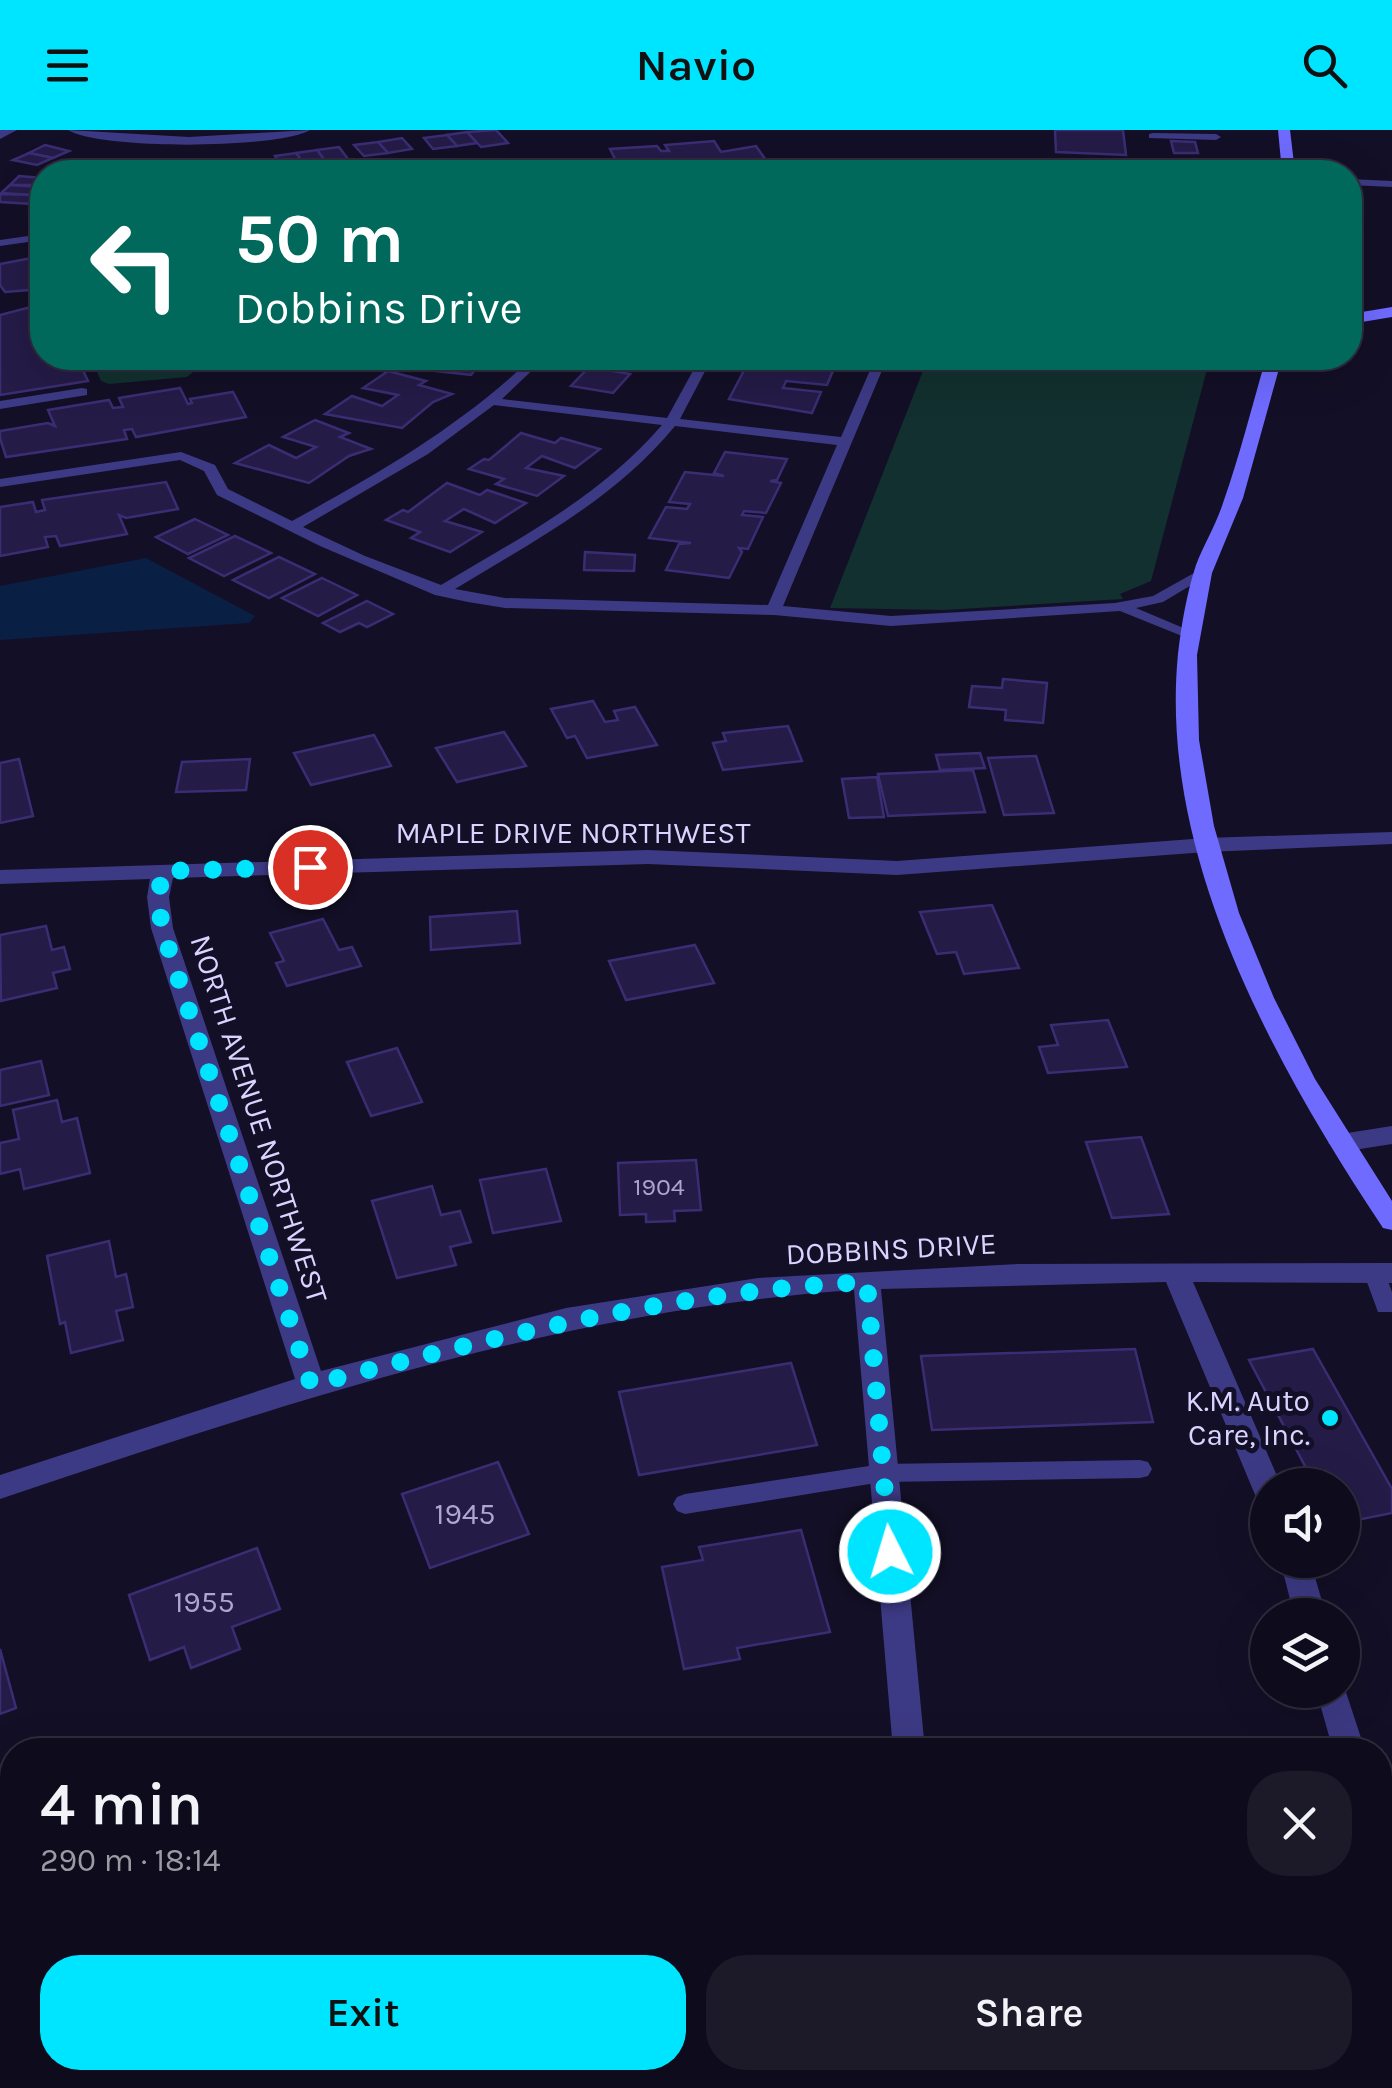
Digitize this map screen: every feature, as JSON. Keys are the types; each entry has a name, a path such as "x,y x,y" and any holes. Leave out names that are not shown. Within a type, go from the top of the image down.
{"main road":[{"path":"1284,130 1288,160"},
{"path":"1362,302 1392,308"},
{"path":"1362,317 1392,308"},
{"path":"1270,370 1226,521 1203,572 1192,635 1186,730 1206,845 1236,936 1341,1142 1392,1221"}],"street":[{"path":"0,135 10,130"},
{"path":"74,130 107,137 192,142 304,130"},
{"name":"MAPLE DRIVE NORTHWEST","path":"0,877 648,857 897,868 1206,845 1392,838"},
{"name":"NORTH AVENUE NORTHWEST","path":"163,871 158,897 162,928 311,1385"},
{"path":"1341,1142 1392,1135"},
{"path":"1176,1272 1259,1468"},
{"name":"DOBBINS DRIVE","path":"0,1487 311,1385 548,1324 758,1288 1176,1272 1383,1274"},
{"path":"867,1282 908,1738"},
{"path":"1337,1708 1346,1738"}],"lane":[{"path":"1154,136 1216,137"},
{"path":"1362,183 1392,184"},
{"path":"0,244 30,239"},
{"path":"294,526 419,456 496,402 527,370"},
{"path":"440,592 578,505 638,460 670,422 699,370"},
{"path":"774,610 876,370"},
{"path":"0,405 82,392"},
{"path":"496,402 846,442"},
{"path":"0,483 181,456 210,468 222,492 294,526 440,592 504,603 774,610 891,621 1115,608 1158,599 1203,572"},
{"path":"1115,608 1160,619 1192,635"},
{"path":"1383,1274 1386,1306"},
{"path":"685,1504 882,1472 1140,1468"}],"green space":[{"path":"96,370 195,370 187,377 109,384 101,381"},
{"path":"923,370 1207,370 1151,581 1120,594 1123,599 945,610 830,608"}],"water":[{"path":"146,558 255,616 249,623 0,640 0,586"}],"building":[{"path":"496,130 508,143 481,147 467,132"},
{"path":"1055,130 1123,130 1126,155 1056,152"},
{"path":"467,132 477,143 457,146 447,135"},
{"path":"447,135 457,146 433,149 424,138"},
{"path":"402,138 412,149 388,153 378,142"},
{"path":"714,141 721,152 756,146 766,160 616,160 610,149 657,146 661,151 669,151 665,145"},
{"path":"1171,141 1195,142 1198,153 1174,153"},
{"path":"378,142 388,153 364,156 354,145"},
{"path":"45,145 69,151 53,158 29,153"},
{"path":"339,147 348,159 324,160 317,150"},
{"path":"317,150 324,160 301,160 296,153"},
{"path":"29,153 53,158 30,160 30,164 13,160"},
{"path":"296,153 301,160 278,160 275,156"},
{"path":"19,176 30,177 30,185 10,185"},
{"path":"10,185 30,186 30,195 1,193"},
{"path":"0,194 30,195 30,204 0,202"},
{"path":"30,258 30,290 5,292 0,285 0,264"},
{"path":"30,307 30,370 83,370 88,381 0,395 0,315"},
{"path":"427,370 475,370 471,375"},
{"path":"586,370 630,374 613,393 571,386"},
{"path":"744,370 833,370 827,385 786,381 783,388 821,392 812,413 729,399"},
{"path":"388,371 426,381 419,385 452,394 433,402 402,428 325,414 352,396 382,406 398,395 363,388"},
{"path":"180,388 188,404 192,403 190,399 233,392 246,417 136,437 132,429 124,430 127,439 6,457 0,431 48,423 55,426 48,410 109,400 113,408 123,407 119,398"},
{"path":"315,420 349,433 340,437 371,449 349,456 309,483 235,463 269,445 296,458 316,447 283,437"},
{"path":"521,433 555,443 561,438 600,449 575,468 542,456 526,468 564,476 537,496 496,484 504,479 469,469 489,460"},
{"path":"725,452 787,459 777,480 770,481 781,483 766,513 744,511 742,515 763,517 748,549 739,548 742,552 729,578 666,570 679,544 691,543 649,538 666,507 687,509 690,504 669,502 685,472 724,476 714,473"},
{"path":"166,482 178,509 126,518 119,515 127,534 60,546 56,536 45,537 48,547 0,556 0,507 33,502 36,512 45,510 42,500"},
{"path":"447,483 480,495 487,490 526,503 495,523 464,509 445,521 482,532 450,552 411,538 420,532 386,520 403,510 408,512"},
{"path":"195,519 228,535 188,554 156,537"},
{"path":"235,536 271,553 224,576 189,558"},
{"path":"585,552 635,555 634,571 584,570"},
{"path":"279,557 315,574 269,598 233,580"},
{"path":"322,578 357,595 318,616 282,598"},
{"path":"367,601 393,614 367,627 359,623 340,632 323,623"},
{"path":"1003,679 1047,683 1043,723 1005,720 1006,710 969,707 972,686 1002,688"},
{"path":"593,701 605,722 618,720 614,711 635,707 657,745 587,758 575,736 567,738 551,709"},
{"path":"788,726 802,761 723,770 713,743 726,741 723,733"},
{"path":"504,732 526,766 457,782 436,748"},
{"path":"374,735 391,766 311,785 294,753"},
{"path":"980,753 985,768 940,770 936,755"},
{"path":"1036,756 1054,813 1004,815 988,758"},
{"path":"19,759 33,816 0,823 0,763"},
{"path":"250,759 246,790 176,792 182,762"},
{"path":"973,770 985,812 888,816 878,774"},
{"path":"877,777 884,817 849,818 842,779"},
{"path":"992,905 1019,968 964,974 956,952 937,954 920,912"},
{"path":"517,911 520,943 431,950 430,917"},
{"path":"323,919 339,950 352,947 361,966 287,986 276,963 284,961 270,933"},
{"path":"46,926 52,950 64,947 70,969 53,973 57,988 1,1001 0,935"},
{"path":"695,945 714,983 626,1000 609,961"},
{"path":"1108,1020 1127,1067 1048,1073 1039,1047 1058,1045 1051,1025"},
{"path":"397,1048 422,1102 371,1116 347,1062"},
{"path":"41,1061 49,1095 0,1106 0,1070"},
{"path":"57,1100 62,1122 77,1118 90,1173 24,1189 20,1169 0,1174 0,1143 19,1139 13,1110"},
{"path":"1141,1137 1169,1214 1112,1218 1086,1142"},
{"path":"696,1160 701,1210 674,1211 675,1221 646,1222 646,1214 620,1215 618,1163"},
{"path":"546,1169 561,1221 493,1233 480,1180"},
{"path":"432,1186 441,1215 460,1211 471,1242 450,1247 456,1265 397,1278 372,1201"},
{"path":"109,1241 116,1277 126,1274 133,1307 116,1311 123,1340 71,1353 65,1322 60,1324 47,1256"},
{"path":"1135,1349 1153,1422 932,1430 921,1356"},
{"path":"1313,1349 1392,1489 1392,1513 1360,1519 1360,1468 1306,1468 1249,1360"},
{"path":"791,1363 817,1445 639,1475 619,1392"},
{"path":"498,1462 529,1534 430,1568 402,1494"},
{"path":"801,1530 830,1632 737,1648 740,1659 684,1669 662,1567 703,1560 699,1547"},
{"path":"257,1548 280,1609 232,1627 240,1649 191,1668 184,1647 150,1660 129,1595"},
{"path":"0,1649 16,1708 0,1714"}],"place":[{"name":"K.M. Auto Care, Inc.","path":"1330,1418"}],"route":[{"path":"310,867 163,871 158,897 162,928 311,1385 548,1324 758,1288 867,1282 890,1552"}]}
